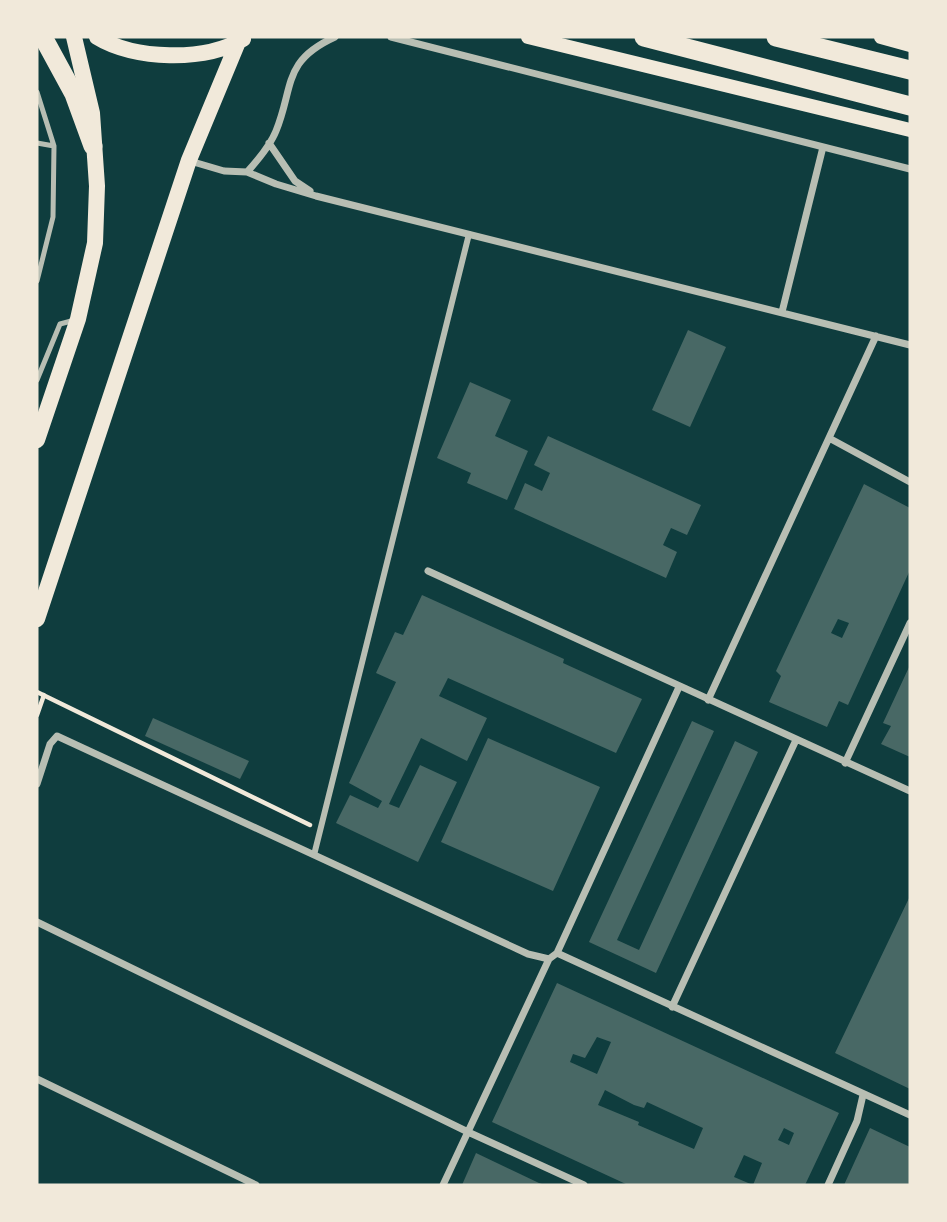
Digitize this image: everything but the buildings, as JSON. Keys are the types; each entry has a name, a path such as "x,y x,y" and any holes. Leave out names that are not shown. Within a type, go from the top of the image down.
{"highway":[{"path":"43,37 74,94 93,146"},
{"path":"644,37 910,106"},
{"path":"776,37 910,70"}],"main road":[{"path":"37,440 78,319 95,243 97,186 92,113 74,37"},
{"path":"97,37 107,43 150,55 195,55 242,39"},
{"path":"528,37 910,130"},
{"path":"881,37 910,44"},
{"path":"37,619 189,160 242,39"}],"street":[{"path":"247,172 275,132 290,78 301,61 317,45 335,37"},
{"path":"391,37 910,169"},
{"path":"269,143 295,181 316,195"},
{"path":"782,312 823,147"},
{"path":"189,160 224,171 247,172 276,184 316,195 910,345"},
{"path":"314,855 469,234"},
{"path":"708,700 876,336"},
{"path":"829,438 910,482"},
{"path":"428,571 910,792"},
{"path":"845,762 910,623"},
{"path":"443,1185 549,959 556,953 680,687"},
{"path":"37,784 50,744 57,736 528,954 549,959"},
{"path":"672,1007 796,740"},
{"path":"37,922 468,1132 584,1185"},
{"path":"556,953 824,1075 863,1096 910,1115"},
{"path":"37,1079 256,1185"},
{"path":"828,1185 857,1121 863,1096"}],"lane":[{"path":"37,92 54,146 53,217 37,281"},
{"path":"37,143 54,146"},
{"path":"37,380 60,324 78,319"}],"path":[{"path":"37,692 320,830"},
{"path":"37,715 44,695"}]}
